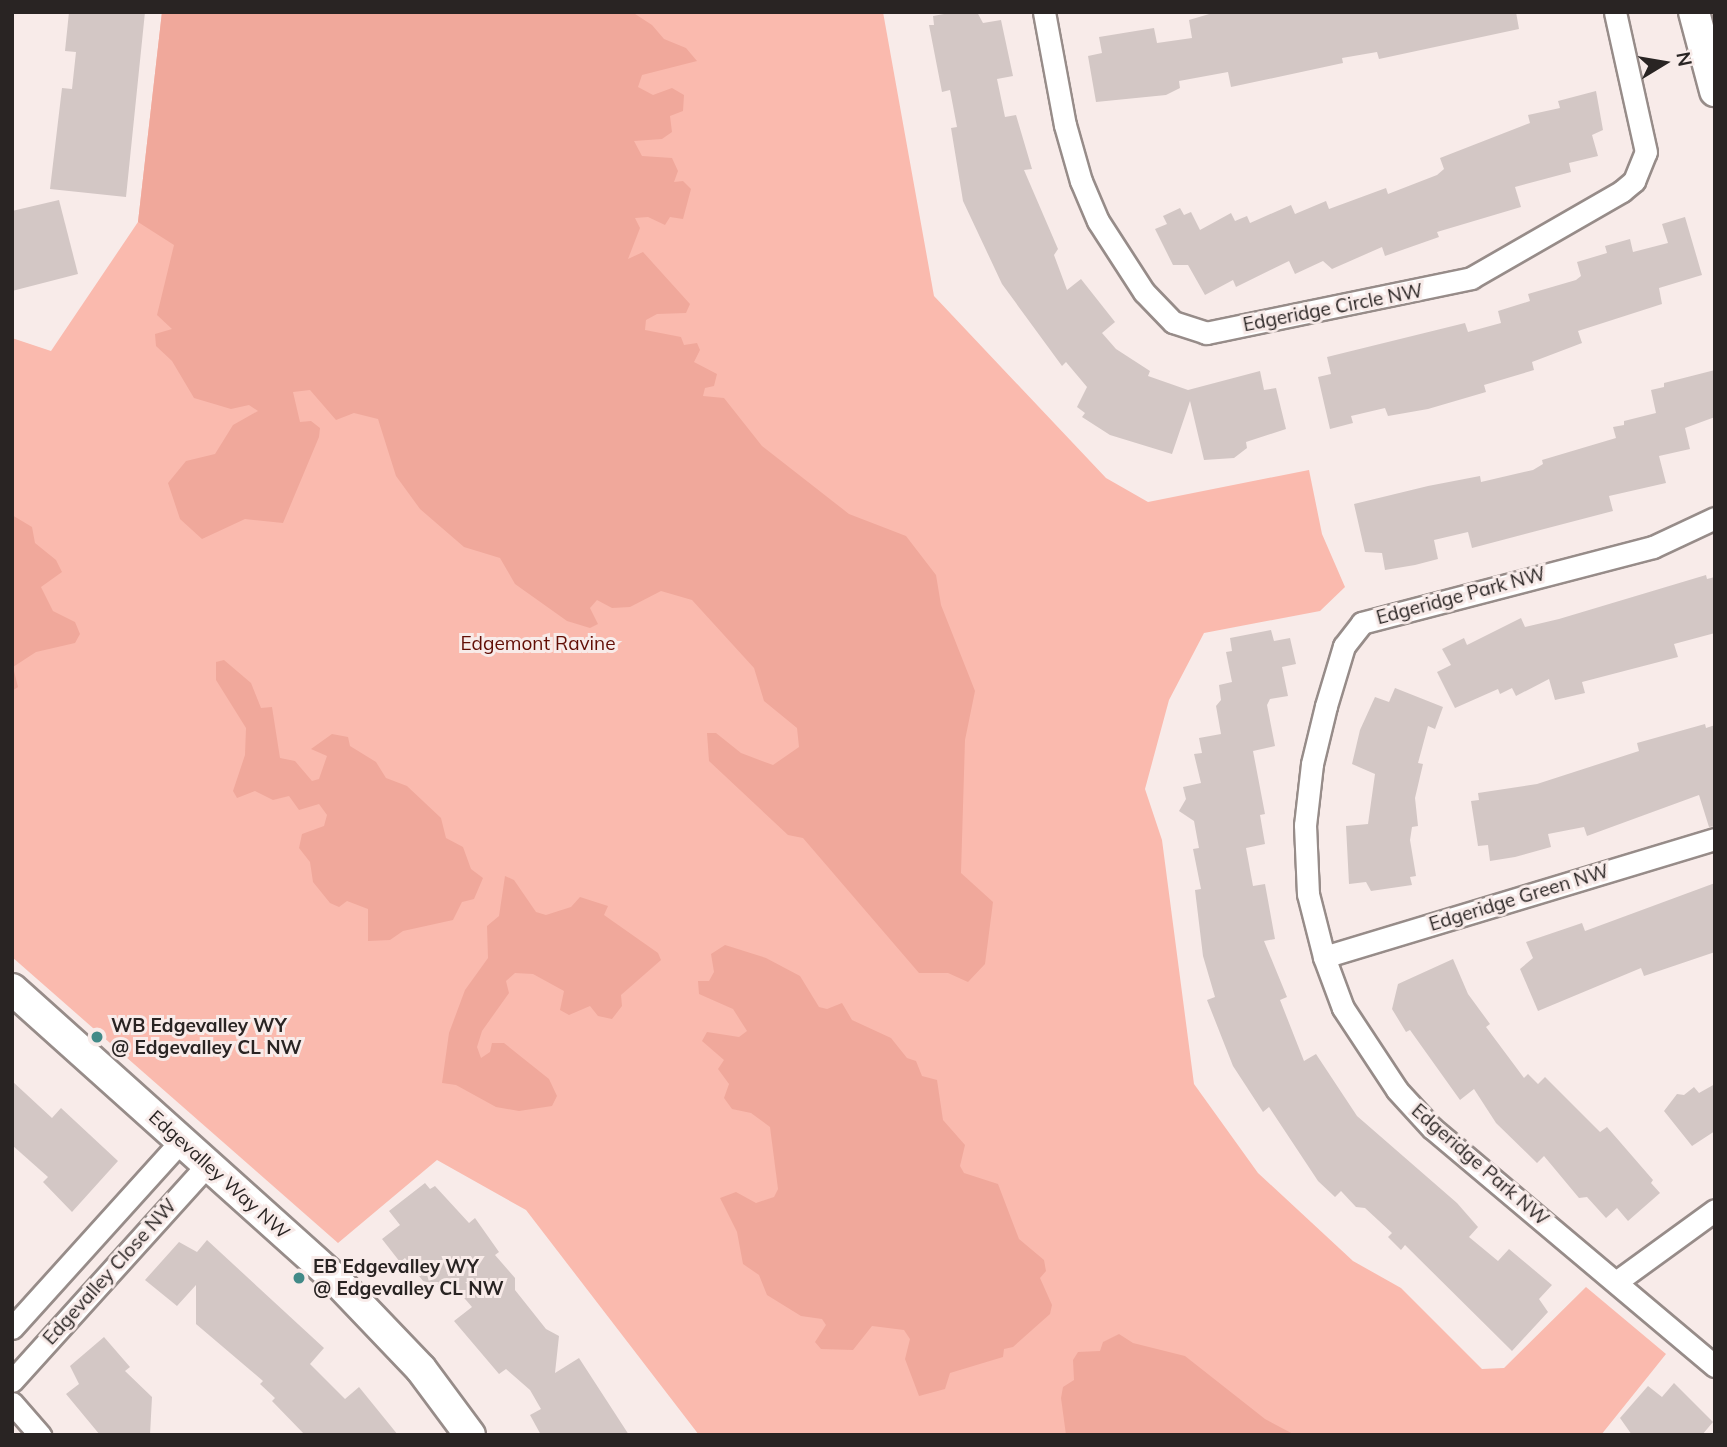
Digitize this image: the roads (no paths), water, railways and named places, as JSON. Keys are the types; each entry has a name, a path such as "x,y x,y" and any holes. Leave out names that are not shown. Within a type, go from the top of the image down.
{"street":[{"name":"Edgeridge Circle NW","path":"1044,12 1065,125 1080,181 1098,221 1154,302 1180,325 1206,333 1471,278 1622,191 1634,181 1646,152 1615,12"},
{"path":"1694,12 1715,91"},
{"name":"Edgeridge Park NW","path":"1715,517 1673,541 1375,617 1353,630 1314,752 1305,825 1308,894 1324,957 1343,1008 1396,1090 1432,1128 1715,1366"},
{"name":"Edgeridge Green NW","path":"1324,957 1715,839"},
{"name":"Edgevalley Way NW","path":"12,989 208,1164 382,1325 470,1435"},
{"name":"Edgevalley Close NW","path":"12,1328 181,1141"},
{"name":"Edgevalley Close NW","path":"12,1381 208,1164"},
{"path":"1616,1282 1715,1210"},
{"path":"12,1403 40,1435"}],"place":[{"name":"WB Edgevalley WY @ Edgevalley CL NW","path":"97,1037"},
{"name":"EB Edgevalley WY @ Edgevalley CL NW","path":"299,1278"}],"park label":[{"name":"Edgemont Ravine","path":"538,644"}]}
